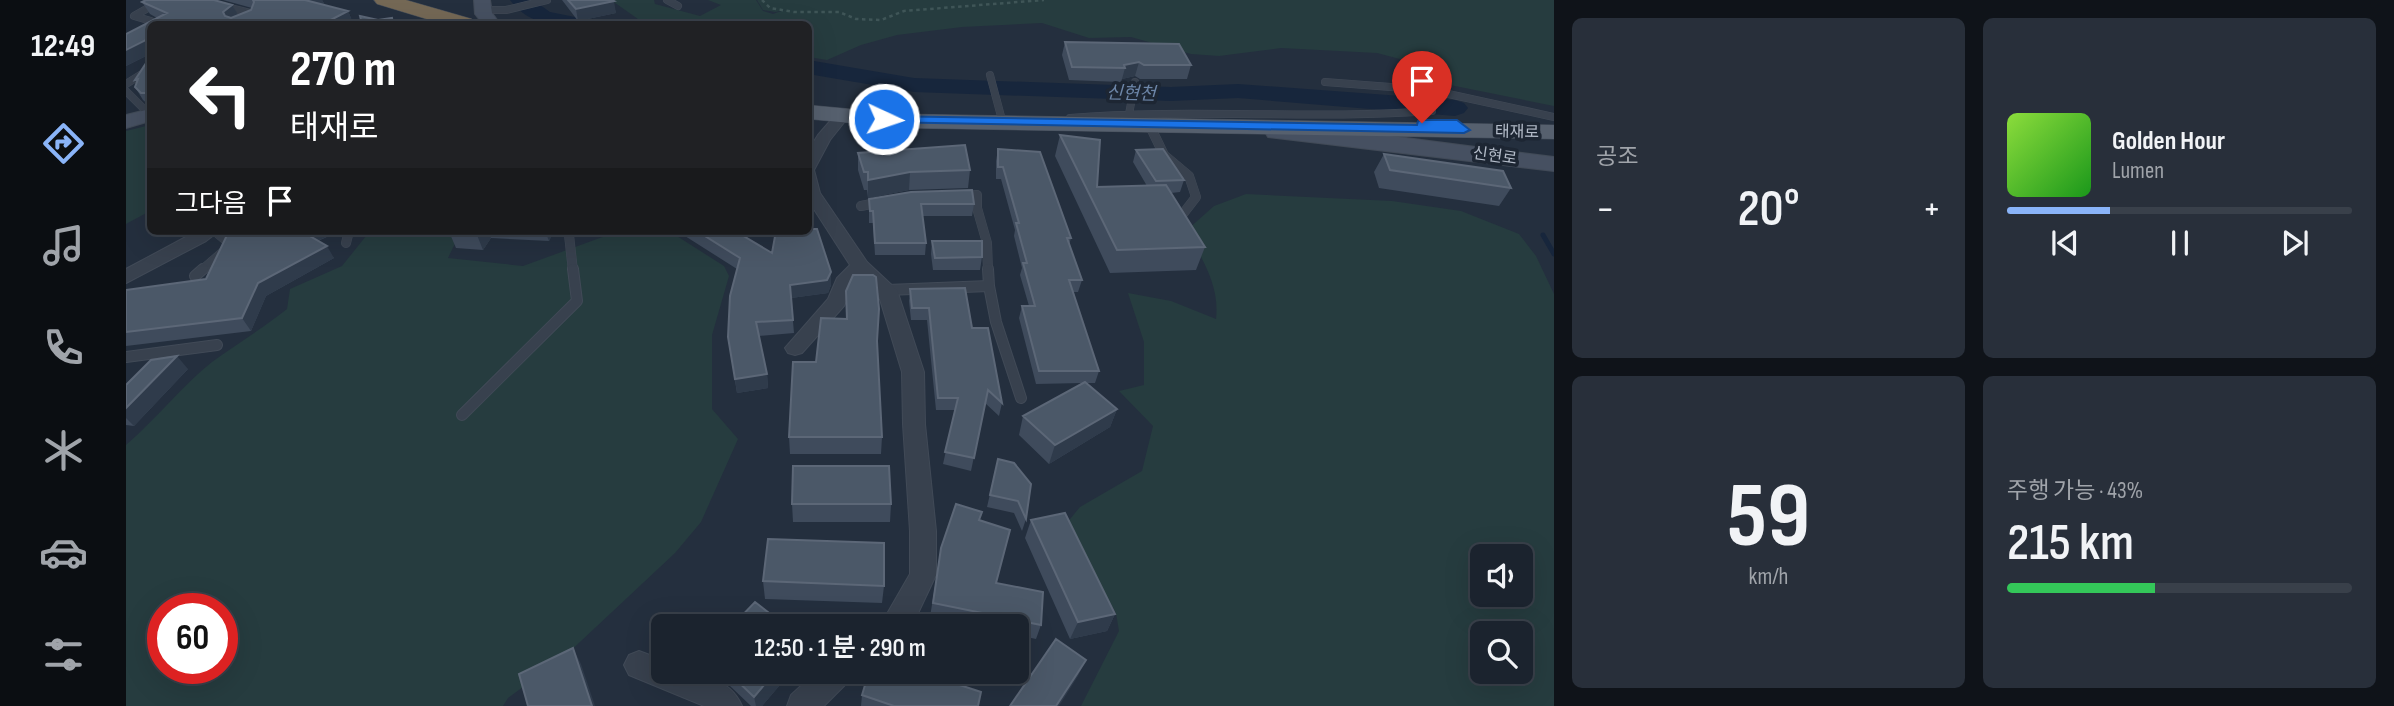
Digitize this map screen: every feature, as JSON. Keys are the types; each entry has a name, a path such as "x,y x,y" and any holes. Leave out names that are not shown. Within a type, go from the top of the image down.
{"highway":[{"path":"384,0 454,21"},
{"path":"417,2 483,12"}],"main road":[{"name":"태재로","path":"812,110 905,118 1461,126 1554,132"},
{"name":"태재로","path":"812,111 904,121 1139,119 1227,126 1554,125"},
{"path":"126,121 147,116"},
{"name":"신현로","path":"1227,126 1378,141 1553,167"},
{"path":"1461,126 1553,167"},
{"path":"1553,167 1538,145 1554,138"}],"street":[{"path":"812,159 823,138 843,115"},
{"path":"812,193 860,266 887,290 913,372 914,424 923,531 923,575 904,614"},
{"path":"126,277 205,235"},
{"path":"795,348 837,301 844,282 860,266"},
{"path":"639,665 714,695 727,706"},
{"path":"802,706 825,684"}],"lane":[{"path":"151,21 134,16 162,0"},
{"path":"199,0 254,14 252,18 244,21"},
{"path":"483,12 506,10 543,0"},
{"path":"667,0 678,6"},
{"path":"142,31 147,28"},
{"path":"126,84 147,71"},
{"path":"990,75 1002,120"},
{"path":"1135,82 1139,119 1164,155 1189,176 1196,197 1176,223"},
{"path":"1325,82 1415,87 1554,117"},
{"path":"126,91 147,112"},
{"path":"1056,120 1395,115 1433,111 1432,92"},
{"path":"950,196 976,195 987,243 989,286 996,322 1021,398"},
{"path":"861,206 897,199"},
{"path":"195,276 229,247 228,242 218,235"},
{"path":"346,243 348,235"},
{"path":"462,415 577,301 569,235"},
{"path":"887,290 989,286"},
{"path":"126,357 217,345"}],"path":[{"path":"762,0 769,8 794,12 839,12 856,19 881,20 904,11 1044,0"}],"green space":[{"path":"611,0 654,0 655,4 700,16 721,5 708,0 756,0 763,11 773,14 787,9 776,12 763,10 757,0 1554,0 1554,106 1445,84 1419,64 1377,53 1281,48 1219,56 1191,54 1131,37 1089,38 1042,23 962,27 897,35 861,45 827,60 812,58 812,21 641,21"},
{"path":"147,126 147,213 126,224 126,131"},
{"path":"1246,194 1392,201 1461,211 1519,234 1536,256 1554,294 1554,706 1081,706 1119,631 1116,613 1066,524 1080,507 1142,471 1153,426 1119,391 1144,385 1144,342 1128,293 1171,301 1216,319 1213,284 1187,230 1214,206"},
{"path":"367,235 459,235 448,258 523,266 608,235 675,235 724,266 729,276 712,335 712,409 738,439 701,522 675,553 565,656 508,698 503,706 126,706 126,445 201,371 287,309 290,289 342,266"}],"building":[{"path":"214,0 232,5 223,12 231,18 251,10 253,0 305,0 348,11 329,21 151,21 167,13 142,2"},
{"path":"568,0 612,0 614,1 576,9"},
{"path":"360,16 378,20 392,18 392,21 361,21"},
{"path":"147,23 147,40 126,50 126,34"},
{"path":"1065,42 1179,44 1191,65 1144,65 1139,62 1124,65 1125,68 1072,67"},
{"path":"147,62 147,93 141,93 135,87 138,79 135,80"},
{"path":"1060,135 1100,140 1097,187 1166,185 1205,247 1117,250"},
{"path":"965,145 970,170 910,172 868,180 868,172 864,172 858,153"},
{"path":"998,149 1040,152 1071,238 1067,238 1082,280 1069,280 1099,371 1039,371 1022,306 1035,306 1023,263 1027,263 1016,223 1019,223 1003,167 998,167"},
{"path":"1163,149 1184,180 1156,181 1136,150"},
{"path":"1384,154 1503,171 1511,188 1390,170"},
{"path":"972,190 974,204 921,204 926,243 875,243 873,211 870,211 869,199 911,192"},
{"path":"812,229 817,229 831,272 827,280 790,285 793,320 756,322 767,374 735,379 728,337 730,296 740,258 703,235 742,235 772,253 775,235 812,235"},
{"path":"227,235 308,235 327,246 258,283 242,318 126,332 126,290 206,279"},
{"path":"932,241 982,241 982,257 935,258"},
{"path":"853,275 876,277 882,437 789,437 793,362 816,362 821,318 847,319 846,291"},
{"path":"965,288 972,328 988,328 1002,403 988,390 974,458 945,452 958,398 938,398 929,308 912,308 910,289"},
{"path":"177,356 126,408 126,385 151,360"},
{"path":"1085,382 1117,409 1055,445 1023,416"},
{"path":"998,459 1014,463 1031,484 1026,519 1018,501 990,495"},
{"path":"793,466 889,466 891,504 792,504"},
{"path":"956,504 982,512 979,520 1010,530 996,583 1043,592 1041,625 1029,623 1029,614 987,614 933,603 941,548"},
{"path":"1065,513 1115,614 1078,622 1031,520"},
{"path":"768,539 884,543 884,586 763,581"},
{"path":"755,602 770,614 744,614"},
{"path":"1056,639 1086,660 1056,706 1010,706 1025,684 1029,684 1029,678"},
{"path":"573,648 592,706 528,706 519,674"},
{"path":"740,684 765,684 754,697"},
{"path":"865,684 957,684 981,692 978,706 894,706 862,695"}],"waterway":[{"name":"신현천","path":"520,0 543,17 562,21"},
{"name":"신현천","path":"812,68 914,85 1171,94 1238,91 1455,108"},
{"path":"1543,235 1554,254"}],"route":[{"path":"884,119 1464,130 1457,123 1422,123"}]}
